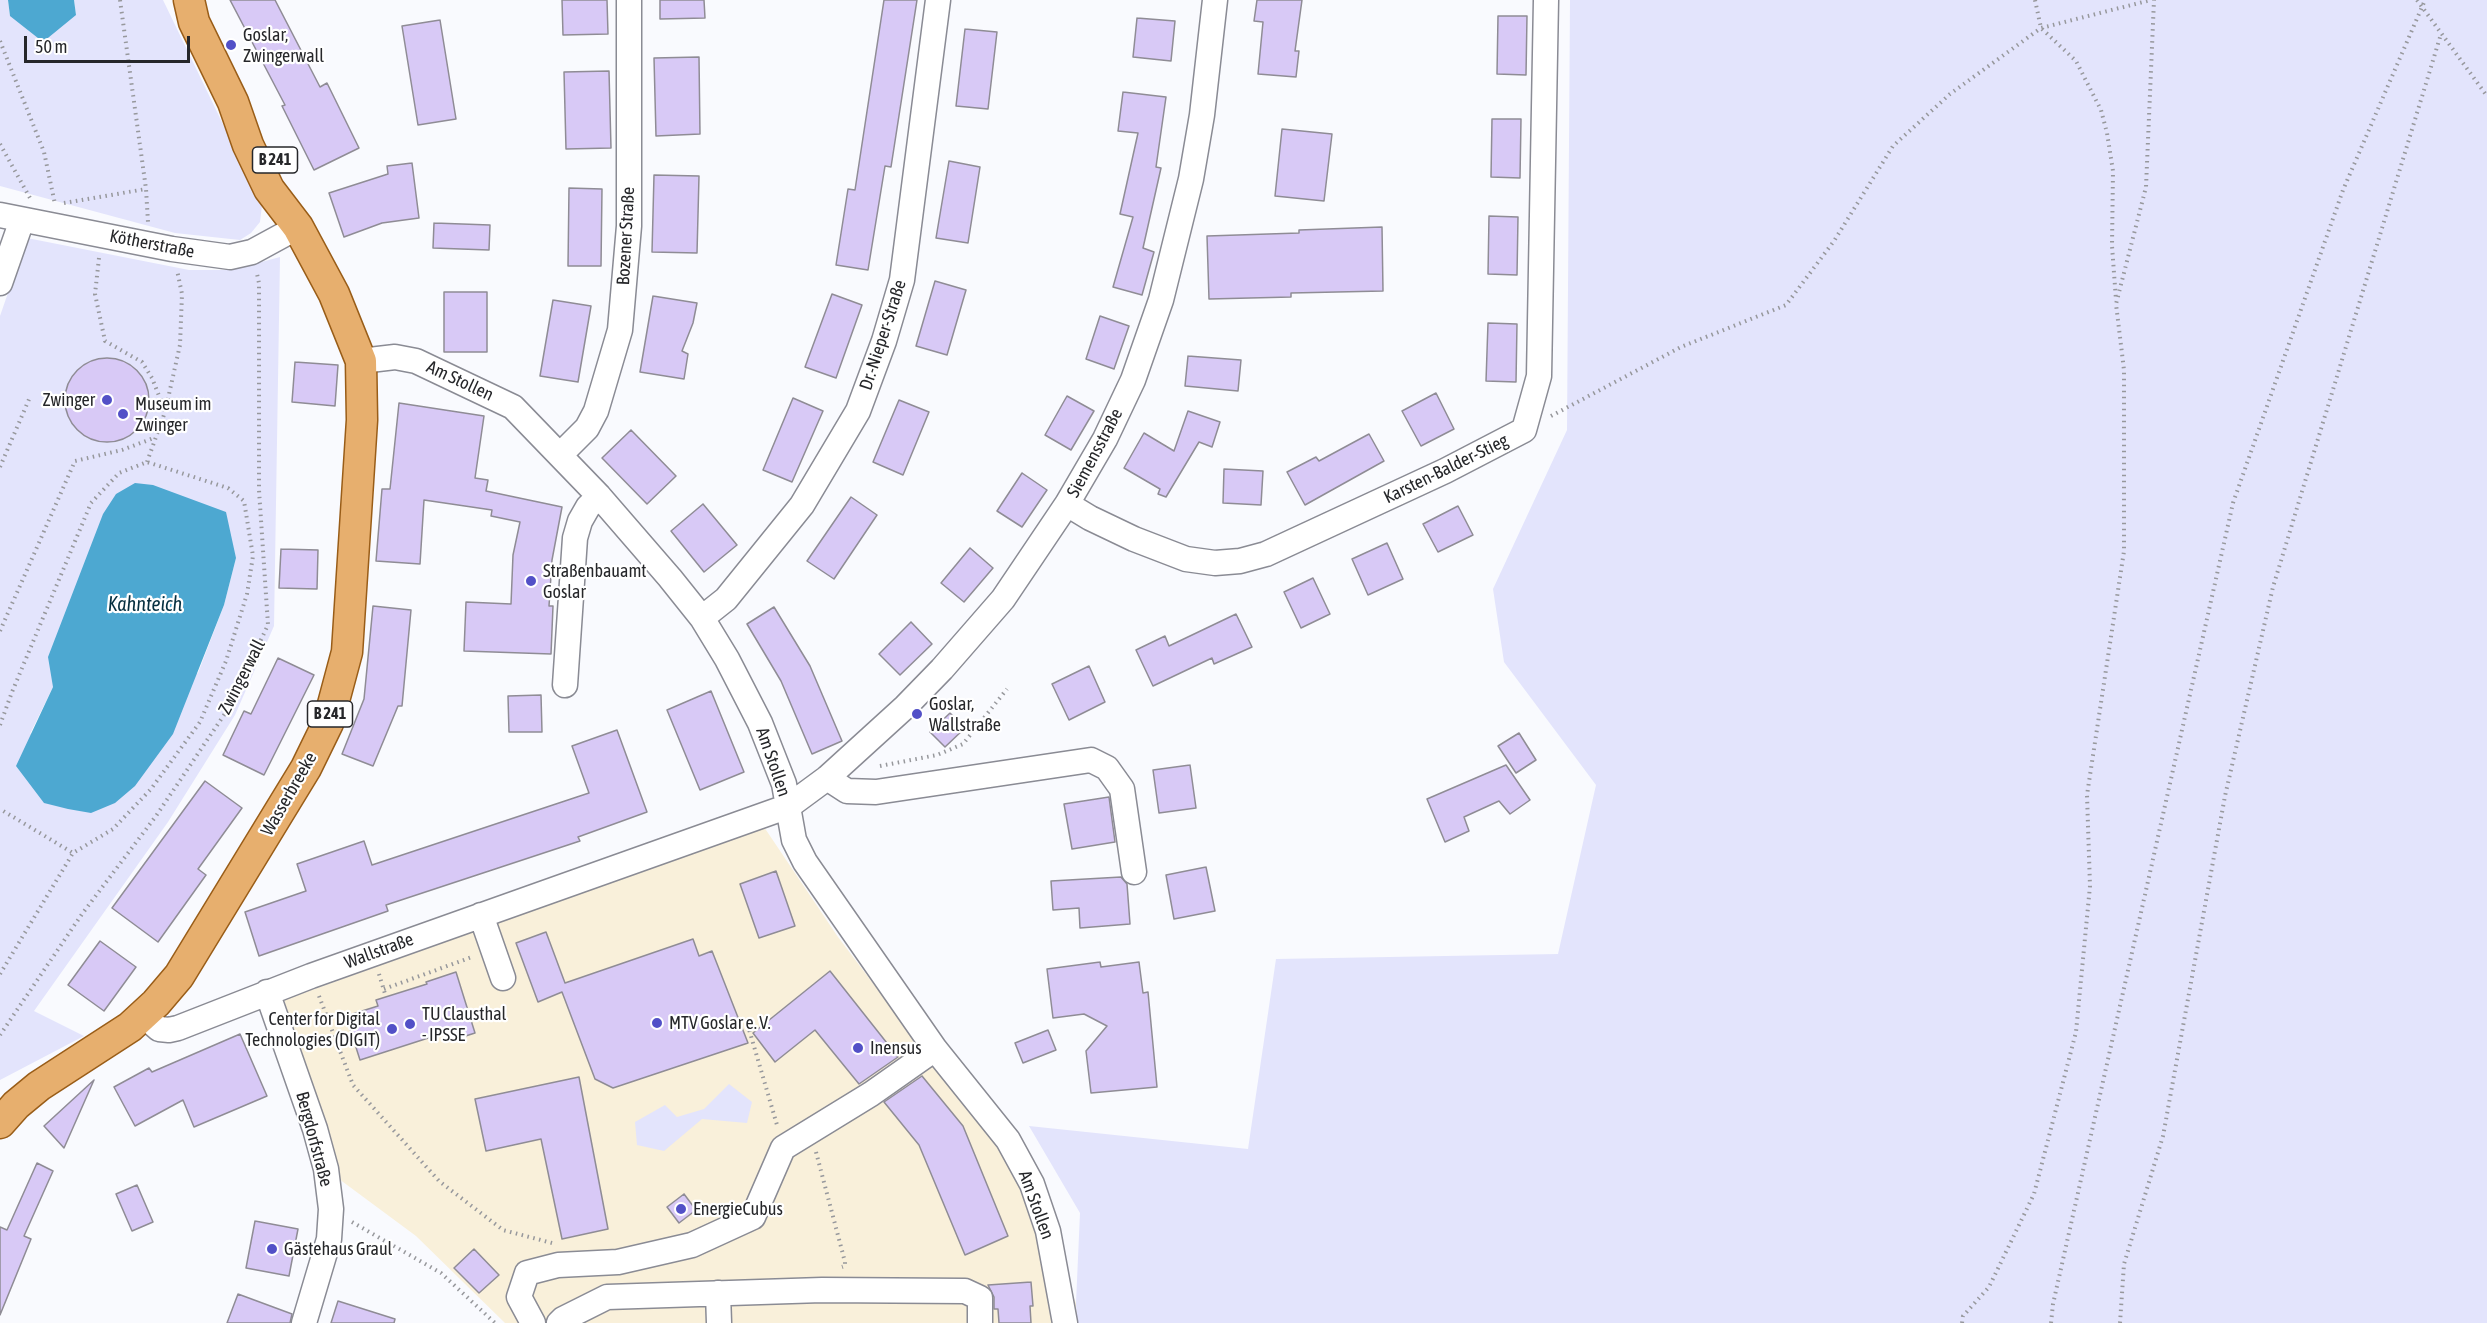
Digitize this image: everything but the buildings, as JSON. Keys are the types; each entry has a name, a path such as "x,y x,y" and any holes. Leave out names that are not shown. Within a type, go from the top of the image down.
{"main road":[{"name":"B 241","path":"186,7 233,102 248,145 269,189 298,227 334,294 361,361"},
{"name":"Wasserbreeke","path":"144,1016 174,982 202,941 306,768 328,723 347,652 362,420 361,361"},
{"name":"B 241","path":"0,1123 16,1105 39,1086 116,1037 144,1016"}],"street":[{"name":"Bozener Straße","path":"560,455 587,428 596,411 620,330 629,226 629,0"},
{"name":"Dr.-Nieper-Straße","path":"702,618 726,599 802,505 858,411 884,341 902,280 938,0"},
{"name":"Siemensstraße","path":"789,806 827,778 942,669 1003,599 1067,504 1105,439 1133,380 1161,300 1176,245 1202,116 1215,0"},
{"name":"Karsten-Balder-Stieg","path":"1067,504 1134,539 1186,559 1215,563 1240,561 1266,554 1298,540 1445,471 1524,430 1539,376 1546,0"},
{"name":"Kötherstraße","path":"11,218 230,257 252,252 298,227"},
{"path":"0,283 11,218"},
{"name":"Am Stollen","path":"361,361 395,357 416,361 513,406 599,496 702,618 727,659 760,723 784,784 794,840 805,862 935,1049 1008,1140 1032,1184 1048,1231 1065,1323"},
{"path":"565,685 574,538 588,507 599,496"},
{"path":"827,778 847,791 876,792 1091,760 1107,768 1122,789 1134,872"},
{"name":"Wallstraße","path":"144,1016 156,1027 169,1030 311,976 789,806"},
{"path":"481,915 502,978"},
{"name":"Bergdorfstraße","path":"267,992 315,1130 326,1169 331,1209 329,1239 304,1323"},
{"path":"533,1323 519,1297 527,1274 558,1265 618,1262 692,1245 753,1217 783,1148 871,1094 935,1049"},
{"path":"559,1323 563,1318 607,1297 822,1290 965,1291 980,1298 980,1323"},
{"path":"718,1293 719,1323"}],"path":[{"path":"120,0 146,189 160,246 182,294 180,345 165,412 147,462"},
{"path":"1962,1323 1963,1316 1989,1287 2034,1194 2076,1032 2090,886 2087,795 2124,551 2124,370 2112,246 2113,171 2101,110 2076,61 2041,28 2035,0"},
{"path":"1524,430 1681,347 1786,305 1834,241 1893,146 1950,94 2041,28 2153,0 2146,187 2116,304"},
{"path":"2417,0 2487,96"},
{"path":"2051,1323 2053,1304 2233,503 2343,190 2425,0"},
{"path":"2120,1323 2124,1264 2163,1136 2225,796 2273,587 2441,34"},
{"path":"0,41 44,152 55,204 146,189"},
{"path":"0,144 45,224"},
{"path":"102,235 95,294 105,341 142,362 152,378 165,412"},
{"name":"Zwingerwall","path":"0,1035 82,914 156,816 228,709 268,625 259,490 259,283 252,252"},
{"path":"0,467 30,397"},
{"path":"0,631 75,461 122,450 154,438"},
{"path":"0,725 91,503 119,473 147,462 228,488 244,501 253,556 247,594 226,661 200,722 152,789 113,829 73,853 0,974"},
{"path":"855,752 871,767 937,755 963,744 1007,689"},
{"path":"0,809 73,853"},
{"path":"384,989 460,963 492,947"},
{"path":"379,974 386,997"},
{"path":"311,976 353,1085 439,1181 503,1230 562,1245"},
{"path":"746,1019 783,1148"},
{"path":"811,1131 845,1262"},
{"path":"331,1209 441,1274 495,1323"}],"shaded area":[{"path":"0,0 8,0 10,16 76,15 74,0 163,0 262,205 260,222 251,233 240,240 175,233 0,186"},
{"path":"1570,0 2487,0 2487,1323 1077,1323 1080,1213 1029,1126 1248,1149 1276,959 1558,954 1596,785 1504,662 1493,589 1567,430"},
{"path":"27,238 189,270 232,270 280,257 274,626 235,715 168,822 34,1011 84,1036 0,1080 0,316","holes":["236,558 224,605 198,673 30,734 53,687"]},
{"path":"764,827 838,937 934,1064 1007,1150 1076,1303 1077,1323 505,1323 416,1236 339,1179 284,1000"},
{"path":"729,1084 752,1102 747,1123 702,1119 664,1151 637,1145 635,1122 665,1105 677,1117 704,1109"}],"water":[{"path":"8,0 74,0 76,15 43,42 10,16"},
{"name":"Kahnteich","path":"135,483 153,485 226,512 236,558 224,605 173,734 135,786 115,803 91,813 44,803 16,766 53,687 48,657 103,514 116,494"}],"place":[{"name":"Goslar, Zwingerwall","path":"231,45"},
{"name":"Zwinger","path":"107,400"},
{"name":"Museum im Zwinger","path":"123,414"},
{"name":"Straßenbauamt Goslar","path":"531,581"},
{"name":"Goslar, Wallstraße","path":"917,714"},
{"name":"MTV Goslar e. V.","path":"657,1023"},
{"name":"TU Clausthal - IPSSE","path":"410,1024"},
{"name":"Center for Digital Technologies (DIGIT)","path":"392,1029"},
{"name":"Inensus","path":"858,1048"},
{"name":"EnergieCubus","path":"681,1209"},
{"name":"Gästehaus Graul","path":"272,1249"}]}
